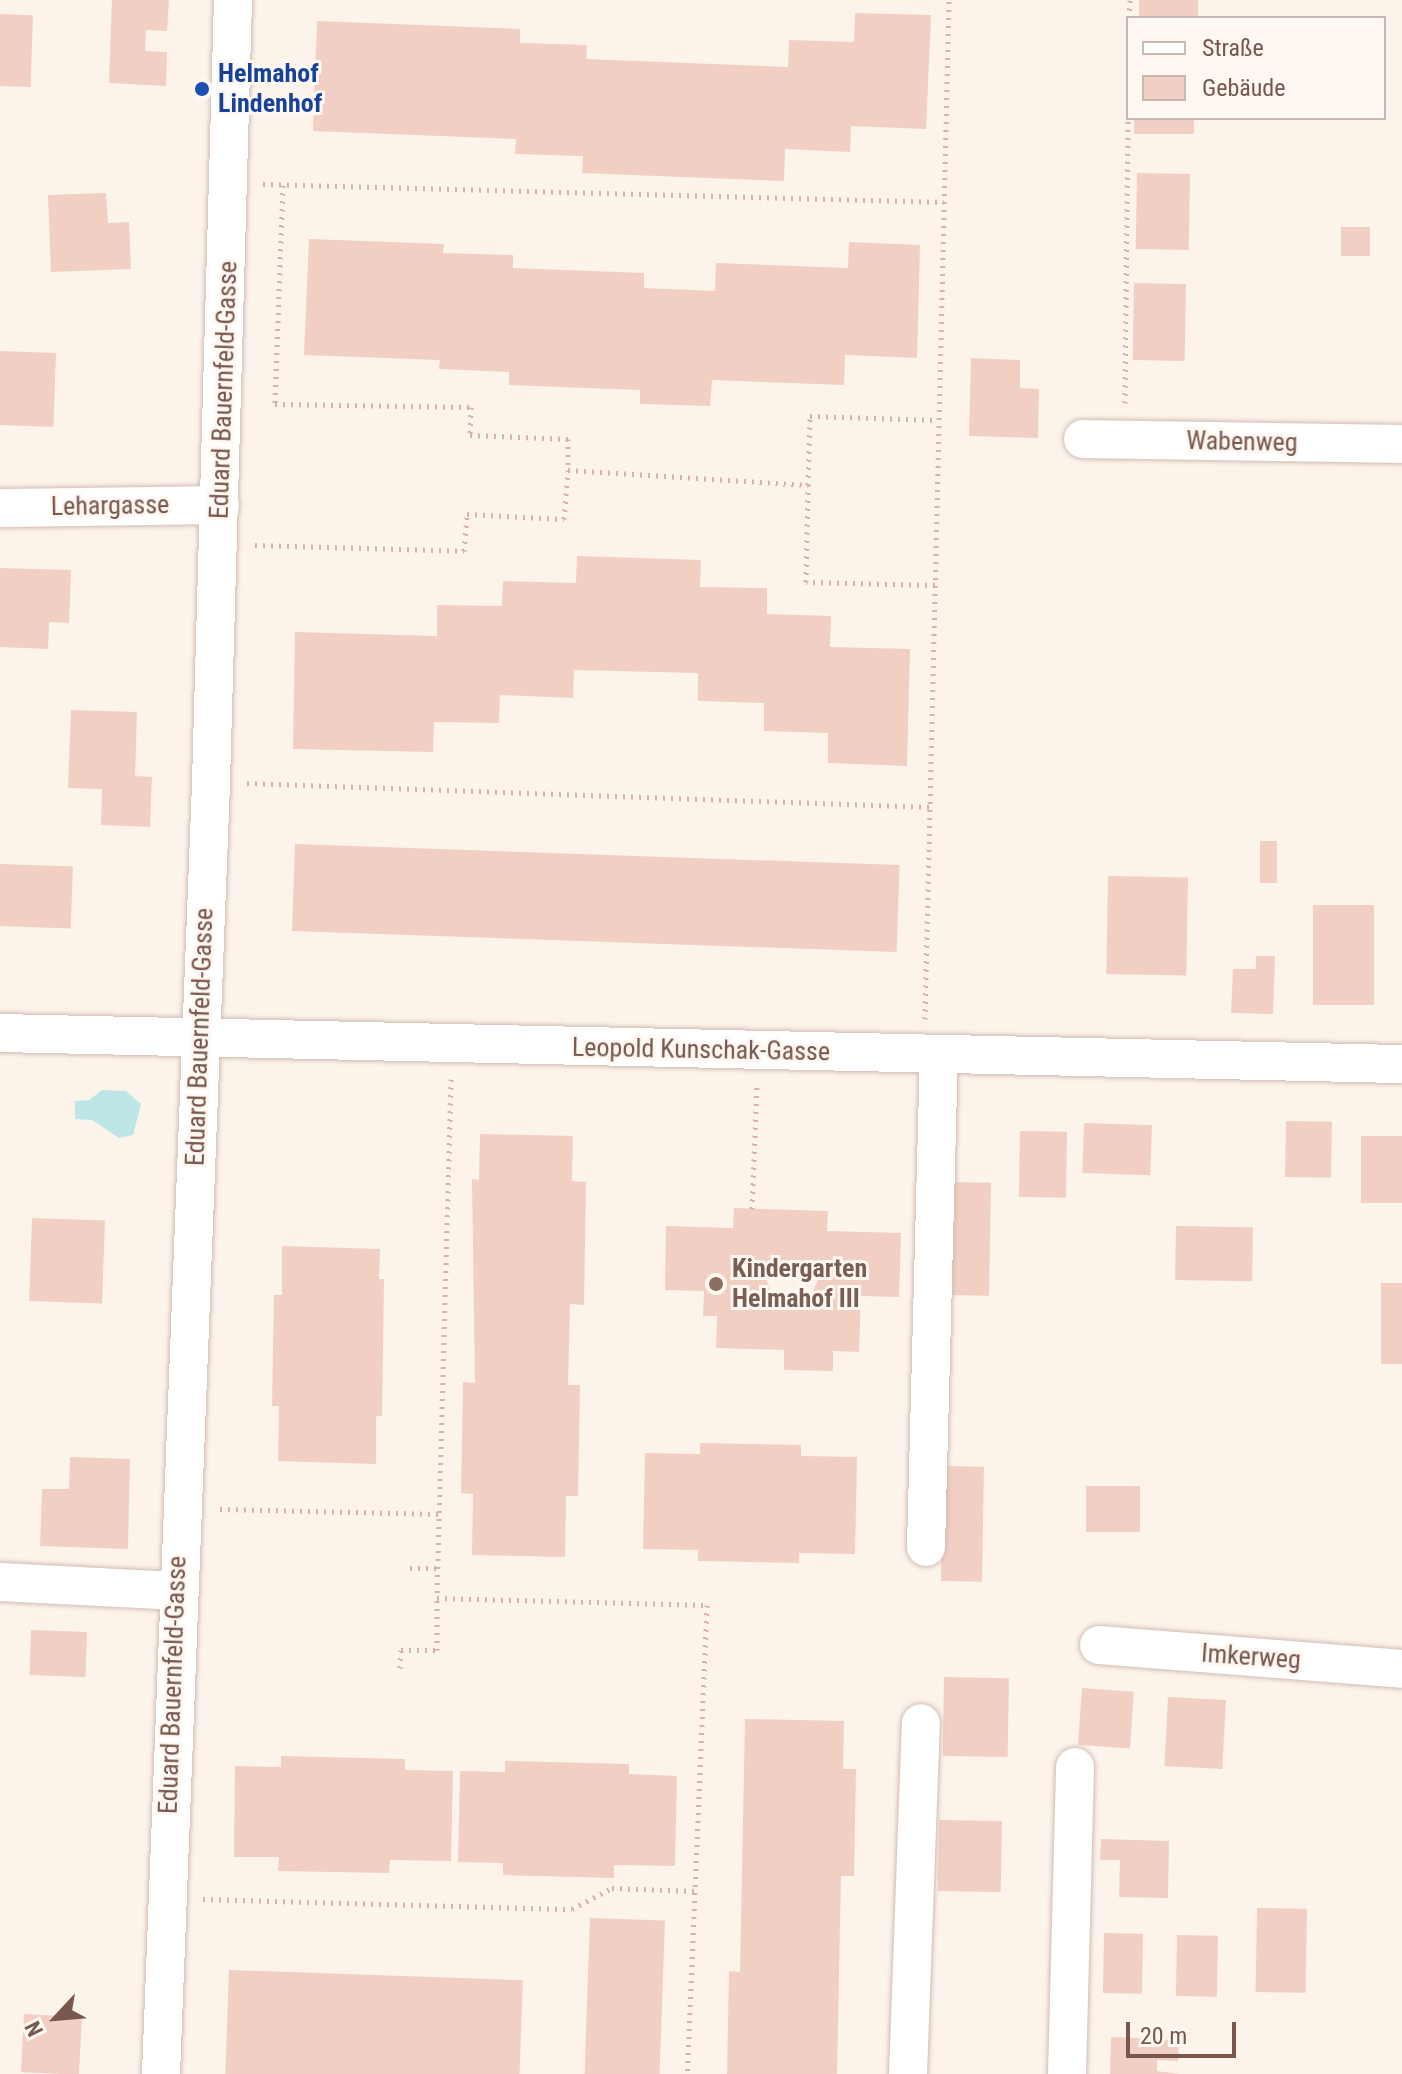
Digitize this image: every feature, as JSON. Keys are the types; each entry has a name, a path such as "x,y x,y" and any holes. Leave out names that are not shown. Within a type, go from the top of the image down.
{"street":[{"name":"Eduard Bauernfeld-Gasse","path":"161,2074 176,1591 211,782 233,0"},
{"name":"Wabenweg","path":"1083,439 1402,444"},
{"name":"Lehargasse","path":"0,508 220,505"},
{"name":"Leopold Kunschak-Gasse","path":"0,1033 200,1040 1402,1064"},
{"path":"926,1547 931,1055"},
{"path":"0,1582 176,1591"},
{"name":"Imkerweg","path":"1099,1645 1402,1669"},
{"path":"908,2074 921,1723"},
{"path":"1067,2074 1075,1767"}],"path":[{"path":"931,1055 930,807 949,0"},
{"path":"1124,440 1128,120"},
{"path":"230,184 944,202"},
{"path":"219,544 464,551 467,514 564,519 568,439 470,435 471,407 275,404 283,185"},
{"path":"935,585 806,582 810,416 938,420"},
{"path":"568,470 808,485"},
{"path":"211,782 930,807"},
{"path":"400,1668 401,1650 437,1650 452,1045"},
{"path":"752,1209 757,1051"},
{"path":"180,1509 439,1514"},
{"path":"410,1568 438,1568"},
{"path":"437,1598 707,1605 687,2074"},
{"path":"166,1898 572,1909 612,1888 695,1891"}],"water":[{"path":"102,1090 126,1091 141,1104 133,1135 119,1138 92,1120 75,1119 75,1101 89,1100"}],"building":[{"path":"112,0 169,0 167,31 146,30 145,51 167,52 166,86 109,83"},
{"path":"1139,0 1198,0 1198,16 1139,16"},
{"path":"855,13 931,15 926,129 851,126 850,152 785,149 784,181 582,173 583,156 515,154 516,139 313,131 317,21 520,29 520,43 587,45 586,59 788,67 789,40 854,42"},
{"path":"0,14 33,15 30,87 0,86"},
{"path":"1134,120 1194,120 1194,134 1134,134"},
{"path":"1137,173 1190,174 1189,250 1136,249"},
{"path":"106,193 108,223 129,222 131,269 51,272 48,195"},
{"path":"1341,227 1370,227 1370,256 1341,256"},
{"path":"309,239 444,244 443,253 513,255 513,268 644,273 644,288 715,291 716,263 848,268 849,242 920,245 917,358 845,355 844,385 712,380 710,406 640,404 640,390 509,385 509,372 439,369 440,360 304,355"},
{"path":"1134,283 1186,284 1185,361 1133,360"},
{"path":"0,351 56,353 53,427 0,425"},
{"path":"971,358 1020,360 1020,388 1039,389 1038,438 969,436"},
{"path":"577,556 701,560 700,587 767,588 767,614 831,616 830,647 910,649 907,766 828,763 828,733 764,731 764,703 698,701 698,673 574,670 573,698 500,695 499,723 434,722 433,752 293,749 295,632 437,636 437,605 502,606 503,581 576,583"},
{"path":"0,568 71,570 69,623 49,622 48,649 0,647"},
{"path":"71,710 137,712 135,776 152,777 150,827 101,825 102,789 68,788"},
{"path":"1260,841 1277,841 1277,883 1260,883"},
{"path":"295,844 900,865 897,952 292,931"},
{"path":"0,864 73,867 71,929 0,926"},
{"path":"1108,876 1188,877 1186,975 1106,974"},
{"path":"1313,905 1374,905 1374,1005 1313,1005"},
{"path":"1256,956 1275,956 1273,1014 1231,1013 1233,969 1256,969"},
{"path":"1286,1121 1332,1122 1331,1178 1285,1177"},
{"path":"1084,1123 1152,1125 1150,1175 1082,1173"},
{"path":"1020,1131 1067,1132 1066,1198 1019,1197"},
{"path":"480,1134 573,1136 572,1181 586,1182 584,1305 570,1304 568,1385 580,1385 578,1496 566,1496 565,1557 472,1555 473,1494 461,1493 463,1382 475,1383 472,1179 479,1180"},
{"path":"1361,1136 1402,1136 1402,1203 1361,1203"},
{"path":"951,1182 991,1183 989,1296 949,1295"},
{"name":"Kindergarten Helmahof III","path":"734,1208 828,1211 827,1231 901,1233 899,1297 861,1296 859,1352 833,1351 833,1371 784,1370 784,1350 716,1348 717,1316 703,1316 704,1291 665,1290 666,1226 733,1228","holes":["765,1275 819,1277 811,1296 791,1303 772,1295"]},
{"path":"32,1218 105,1221 102,1303 29,1301"},
{"path":"1176,1226 1253,1227 1252,1281 1175,1280"},
{"path":"282,1246 380,1249 379,1279 384,1279 382,1416 376,1416 376,1464 278,1461 279,1406 272,1406 274,1295 282,1295"},
{"path":"1381,1283 1402,1283 1402,1364 1381,1364"},
{"path":"700,1443 801,1445 801,1456 857,1457 855,1554 799,1553 799,1563 698,1561 698,1550 643,1549 645,1453 700,1454"},
{"path":"70,1457 130,1459 128,1549 40,1546 42,1489 69,1489"},
{"path":"943,1466 984,1467 982,1582 941,1581"},
{"path":"1086,1486 1140,1486 1140,1532 1086,1532"},
{"path":"31,1630 87,1632 85,1677 29,1675"},
{"path":"944,1677 1009,1678 1008,1757 943,1756"},
{"path":"1082,1688 1134,1692 1130,1748 1078,1745"},
{"path":"1168,1697 1226,1700 1222,1769 1164,1766"},
{"path":"745,1719 844,1721 843,1769 856,1769 854,1876 841,1876 837,2074 727,2074 729,1971 740,1972"},
{"path":"281,1756 405,1759 405,1770 453,1771 451,1861 390,1860 389,1873 278,1871 279,1857 234,1857 235,1766 281,1767"},
{"path":"505,1761 629,1764 629,1774 677,1776 675,1866 614,1865 614,1878 503,1875 503,1863 458,1862 460,1771 505,1772"},
{"path":"939,1820 1002,1821 1001,1892 938,1891"},
{"path":"1101,1839 1169,1841 1168,1898 1119,1897 1120,1860 1100,1860"},
{"path":"1257,1908 1307,1909 1306,1993 1256,1992"},
{"path":"590,1918 665,1921 660,2074 585,2074"},
{"path":"1104,1933 1143,1934 1142,1994 1103,1993"},
{"path":"1177,1935 1218,1936 1217,1997 1176,1996"},
{"path":"229,1970 523,1980 520,2074 225,2074"},
{"path":"24,2014 82,2017 79,2074 21,2072"},
{"path":"1111,2037 1179,2040 1178,2061 1157,2060 1157,2071 1179,2074 1110,2074"}],"place":[{"name":"Helmahof Lindenhof","path":"202,89"},
{"name":"Kindergarten Helmahof III","path":"716,1284"}]}
